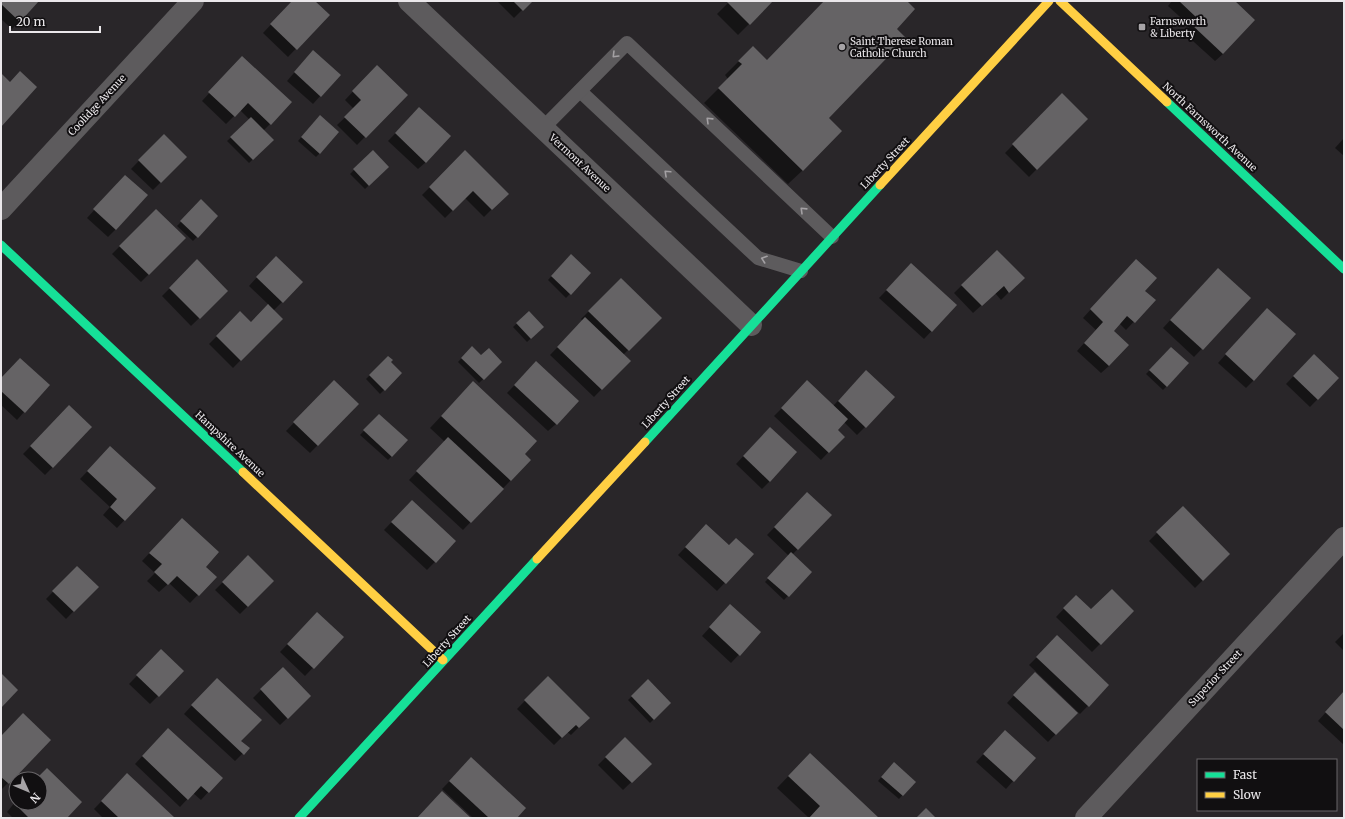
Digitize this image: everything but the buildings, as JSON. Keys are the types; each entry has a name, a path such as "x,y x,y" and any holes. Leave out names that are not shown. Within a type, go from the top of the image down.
{"street":[{"name":"Coolidge Avenue","path":"1,209 193,1"},
{"name":"Vermont Avenue","path":"409,1 751,325"},
{"name":"Liberty Street","path":"300,818 443,660 1049,1"},
{"name":"North Farnsworth Avenue","path":"1060,1 1344,269"},
{"name":"Hampshire Avenue","path":"1,245 443,660"},
{"name":"Superior Street","path":"1086,818 1344,538"}],"lane":[{"path":"543,128 627,43 832,237"},
{"path":"580,91 758,258 801,271"}],"traffic: fast":[{"path":"1167,102 1344,269"},
{"path":"645,442 880,185"},
{"path":"1,245 243,472"},
{"path":"299,818 537,559"}],"traffic: slow":[{"path":"880,185 1049,1"},
{"path":"1060,1 1167,102"},
{"path":"537,559 645,442"},
{"path":"243,472 443,660"}],"place":[{"name":"Farnsworth & Liberty","path":"1142,27"},
{"name":"Saint Therese Roman Catholic Church","path":"842,47"}]}
